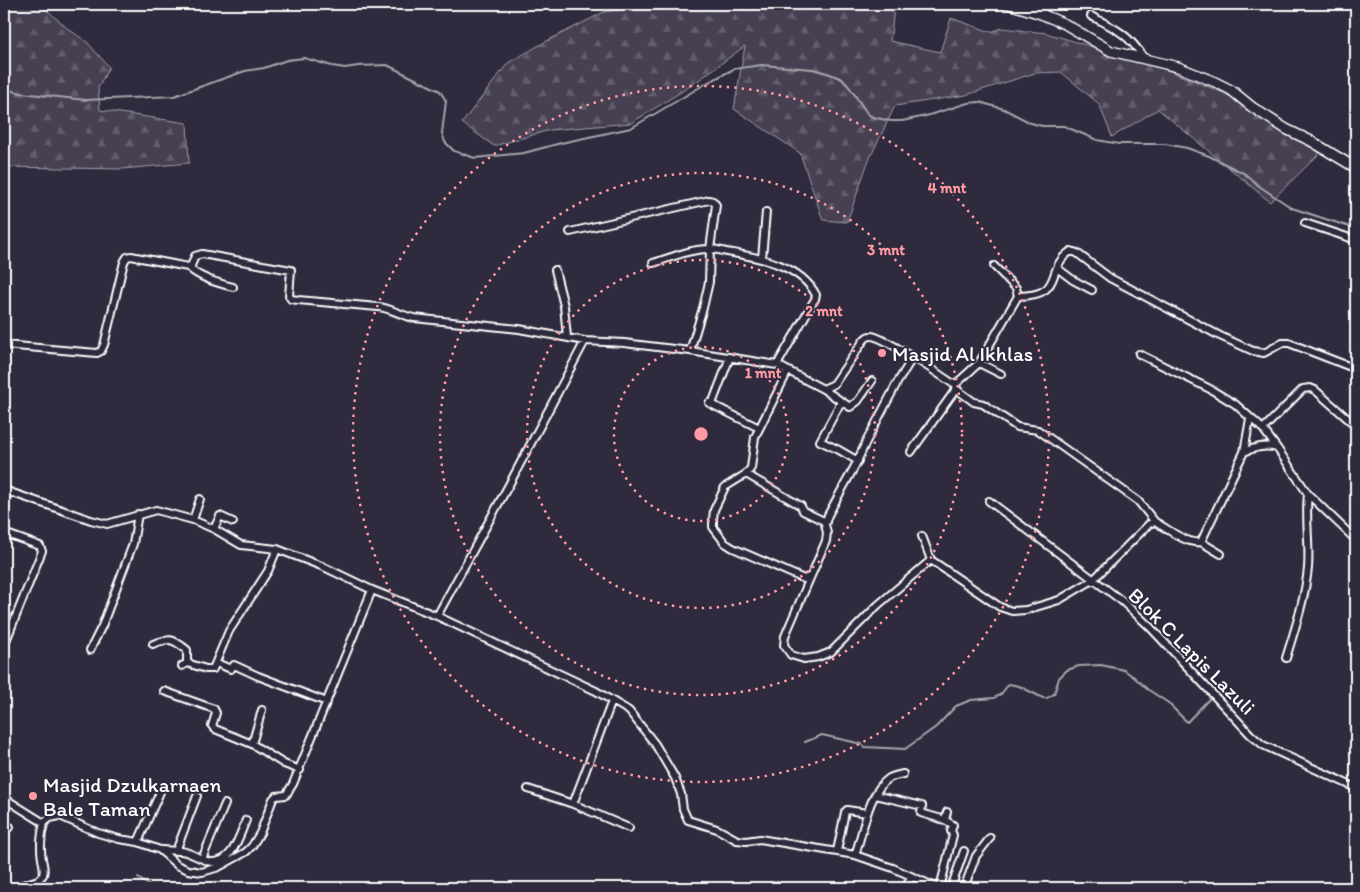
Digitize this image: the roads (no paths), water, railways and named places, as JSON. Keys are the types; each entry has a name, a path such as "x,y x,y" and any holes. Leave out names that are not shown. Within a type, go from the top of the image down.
{"main road":[{"path":"1010,4 1065,24 1111,50 1178,67 1231,90 1252,107 1286,129 1311,141 1356,168"}],"street":[{"path":"1041,14 1047,4"},
{"path":"1091,16 1129,38 1146,59"},
{"path":"570,232 712,200 716,205 710,249 709,282 690,351"},
{"path":"762,258 766,212"},
{"path":"1305,223 1356,240"},
{"path":"653,263 710,249 762,258 784,267 804,280 816,296 777,364"},
{"path":"1018,296 1036,295 1045,291 1067,254 1074,251 1110,278 1220,336 1257,352 1264,353 1282,343 1289,343 1356,369"},
{"path":"188,267 191,266 194,256 197,254 276,266 291,270 289,296 291,299 307,302 378,306 414,318 519,329 585,341 624,343 777,364 823,389 850,407 855,404 872,381"},
{"path":"4,345 97,353 101,351 124,262 127,257 131,256 188,267 212,281 232,287"},
{"path":"911,452 956,386 979,363 1018,296 1016,288 994,266"},
{"path":"1057,268 1073,280 1092,290"},
{"path":"555,270 564,306 567,337"},
{"path":"823,389 834,384 864,340 869,336 881,339 913,357 952,383 974,402 983,404 1017,427 1038,430 1138,500 1154,522 1196,543 1201,542 1221,554"},
{"path":"437,616 585,341"},
{"path":"1139,354 1234,404 1263,429 1308,494 1356,540"},
{"path":"730,357 710,403 759,428"},
{"path":"913,357 834,502 826,522 826,540 785,636 784,645 791,655 804,659 831,652 878,605 931,560"},
{"path":"979,363 1002,374"},
{"path":"788,371 754,440 751,468 746,474 725,487 714,510 713,527 721,538 733,548 804,579 810,576"},
{"path":"1263,429 1303,389 1307,388 1315,390 1356,426"},
{"path":"840,402 820,441 858,461"},
{"path":"1201,542 1244,452 1250,419"},
{"path":"1244,452 1267,446 1277,448"},
{"path":"746,474 801,506 803,511 826,522"},
{"path":"4,504 6,491 107,524 156,510 193,520 214,529 241,545 277,550 324,567 372,590 437,616 596,691 629,711 655,744 675,778 681,794 683,809 688,820 717,829 737,840 760,839 855,855 939,888 953,835 951,831 953,825 945,820 921,813 922,806 875,795"},
{"path":"1286,658 1302,608 1308,567 1306,511 1308,494"},
{"path":"193,520 200,499"},
{"name":"Blok C Lapis Lazuli","path":"990,502 1122,601 1150,627 1251,735 1263,745 1356,788"},
{"path":"90,650 102,626 133,544 138,514"},
{"path":"214,529 220,516 233,522"},
{"path":"922,536 931,560 1000,607 1012,611 1026,610 1059,600 1093,580 1154,522"},
{"path":"4,533 40,546 42,551 4,646"},
{"path":"153,644 162,639 171,640 187,650 185,664 210,669 216,663 230,631 268,571 277,550"},
{"path":"160,850 177,865 188,870 202,872 219,867 246,852 256,840 273,799 276,796 286,795 300,770 343,658 372,590"},
{"path":"216,663 231,669 234,665 327,702"},
{"path":"164,691 214,710 216,713 212,726 252,744 284,764 300,770"},
{"path":"573,804 612,701"},
{"path":"252,744 262,710"},
{"path":"855,855 867,813 875,795 883,783 890,777 903,774"},
{"path":"528,788 573,804 629,828"},
{"path":"138,842 160,792"},
{"path":"176,851 197,796"},
{"path":"4,798 44,823"},
{"path":"202,859 225,804"},
{"path":"837,851 845,812 847,810 867,813"},
{"path":"945,820 947,812"},
{"path":"14,888 38,880 43,875 41,840 44,823 50,818 60,816 98,833 118,839 138,842 160,850 180,850 215,862 228,857 246,820"},
{"path":"964,888 976,856 990,838"},
{"path":"951,888 964,851"},
{"path":"906,888 911,876"}],"waterway":[{"path":"4,89 21,93 86,100 174,96 245,71 264,68 287,60 304,58 345,68 387,65 440,91 446,101 442,133 445,142 454,151 475,158 524,153 631,128 734,69 761,65 813,69 842,79 872,117 902,121 968,103 979,102 1004,109 1031,123 1042,126 1064,126 1097,140 1119,144 1165,144 1187,148 1209,156 1245,174 1259,186 1292,208 1356,229"},
{"path":"805,742 822,735 862,744 865,747 905,749 936,727 956,706 971,700 994,698 1001,694 1009,684 1019,686 1043,698 1047,698 1054,694 1059,678 1067,670 1079,666 1101,665 1124,670 1147,689 1167,702 1187,722 1211,697"},
{"path":"1307,762 1337,774 1356,785"},
{"path":"138,878 153,888"},
{"path":"280,888 308,888"}],"place":[{"name":"Masjid Al Ikhlas","path":"882,353"},
{"name":"Masjid Dzulkarnaen Bale Taman","path":"33,796"}]}
